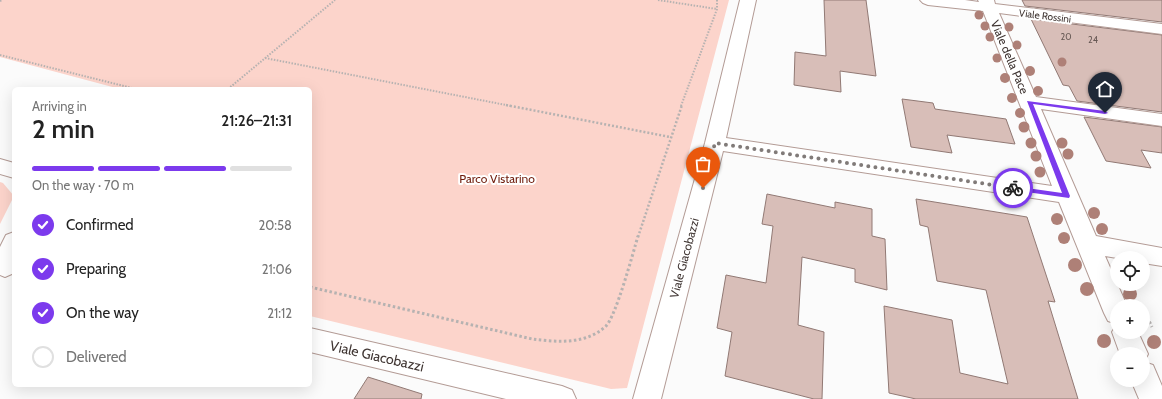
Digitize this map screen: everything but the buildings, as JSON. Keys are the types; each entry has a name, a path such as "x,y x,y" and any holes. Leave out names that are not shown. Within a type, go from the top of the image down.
{"street":[{"name":"Viale Giacobazzi","path":"647,399 715,143 748,0"},
{"name":"Viale Rossini","path":"928,0 988,4 1162,29"},
{"name":"Viale della Pace","path":"988,4 1111,299"},
{"path":"1029,102 1162,120"},
{"path":"715,143 1067,196"},
{"path":"0,166 12,170"},
{"path":"1088,244 1162,257"},
{"path":"6,270 12,248"},
{"name":"Viale Giacobazzi","path":"312,340 562,399"},
{"path":"1148,387 1153,399"}],"path":[{"path":"230,87 335,0"},
{"path":"658,0 716,9"},
{"path":"312,287 532,339 557,342 575,341 593,334 606,326 613,314 670,137 716,9 717,0"},
{"path":"0,55 128,87"},
{"path":"265,58 670,137"}],"green space":[{"name":"Parco Vistarino","path":"0,0 729,0 627,388 611,389 312,316 312,87 112,87 0,57"},
{"path":"0,182 3,183 12,194 12,200 0,224"}],"way so far":[{"path":"703,188 715,143 1013,188"}],"route":[{"path":"1013,188 1067,196 1029,102 1105,113"}]}
